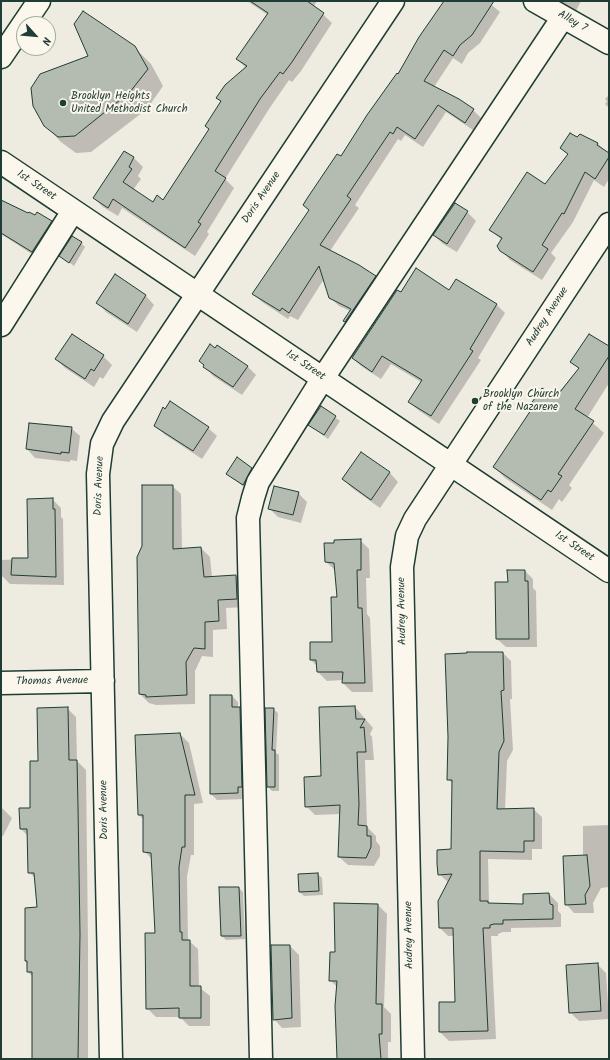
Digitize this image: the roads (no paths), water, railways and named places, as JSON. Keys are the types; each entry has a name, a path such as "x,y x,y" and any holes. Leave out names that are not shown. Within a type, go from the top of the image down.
{"street":[{"path":"1,57 38,1"},
{"name":"Doris Avenue","path":"111,1059 98,474 102,444 113,421 393,1"},
{"name":"Alley 7","path":"535,1 609,43"},
{"path":"261,1059 248,518 258,482 323,378 563,17"},
{"name":"1st Street","path":"1,162 609,571"},
{"path":"1,325 73,211"},
{"name":"Audrey Avenue","path":"413,1059 402,567 407,536 415,519 609,224"},
{"name":"Thomas Avenue","path":"1,683 103,681"}],"place":[{"name":"Brooklyn Heights United Methodist Church","path":"63,103"},
{"name":"Brooklyn Church of the Nazarene","path":"475,401"}]}
